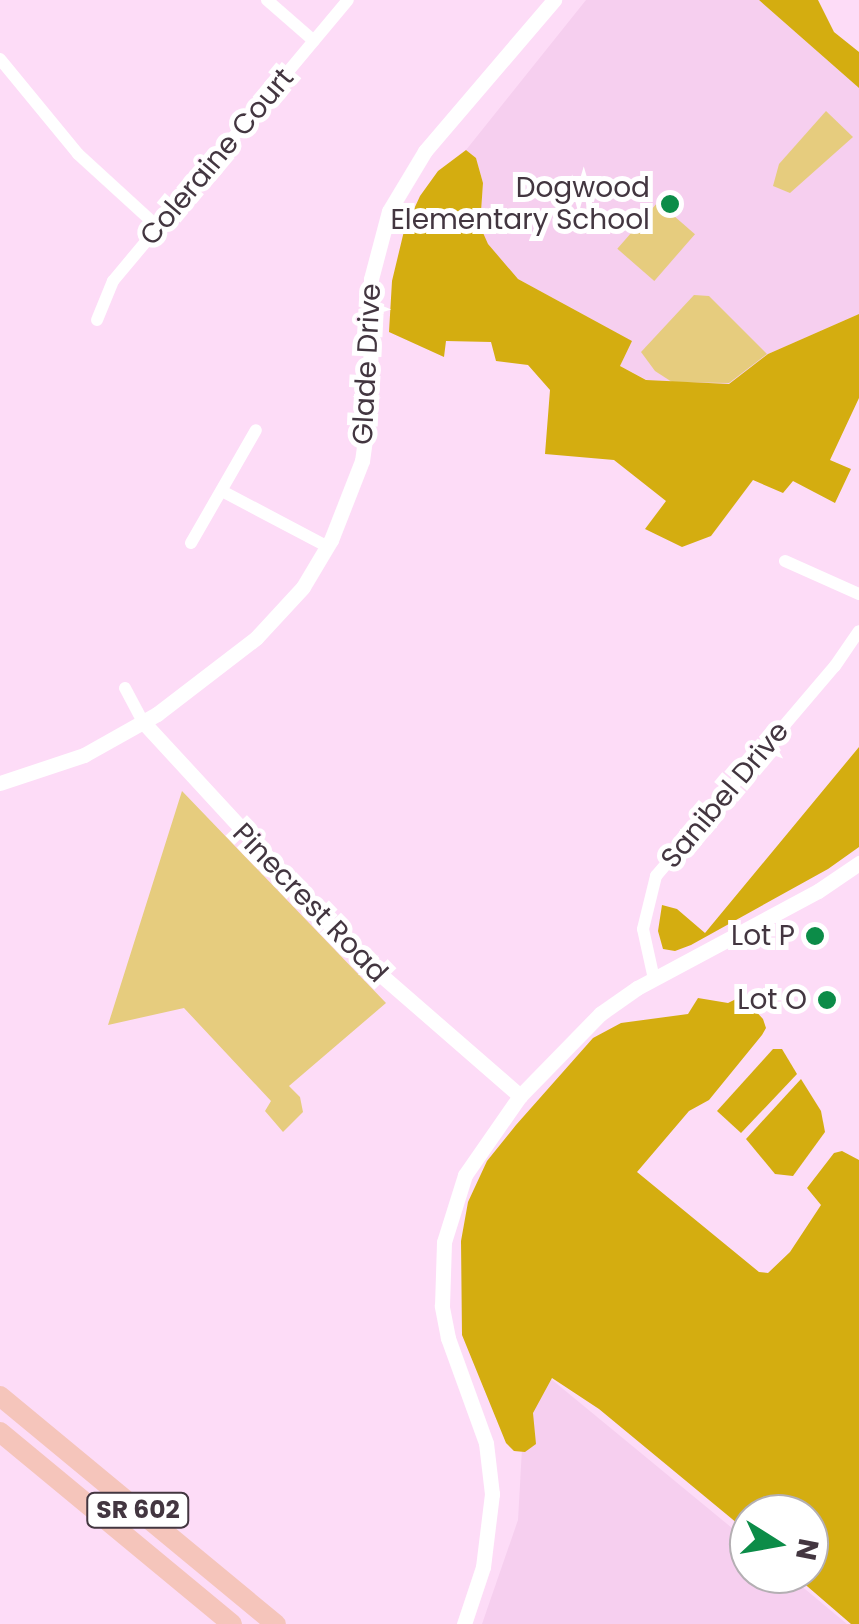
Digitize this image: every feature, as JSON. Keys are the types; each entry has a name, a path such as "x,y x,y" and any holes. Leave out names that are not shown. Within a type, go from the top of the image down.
{"main road":[{"name":"SR 602","path":"0,1396 276,1624"},
{"name":"SR 602","path":"0,1432 232,1624"}],"street":[{"path":"267,0 314,41"},
{"name":"Coleraine Court","path":"97,320 112,281 348,0"},
{"name":"Glade Drive","path":"0,783 72,760 144,723 270,625 303,587 328,547 350,499 364,448 370,403 371,279 389,210 414,166 554,0"},
{"path":"0,60 67,142 158,227"},
{"path":"190,542 256,430"},
{"path":"222,491 328,547"},
{"path":"785,561 859,594"},
{"name":"Sanibel Drive","path":"654,979 644,929 656,876 835,666 859,631"},
{"name":"Pinecrest Road","path":"125,688 144,723 344,942 424,1016 520,1096"},
{"path":"464,1621 486,1556 492,1472 478,1415 445,1324 441,1264 460,1185 520,1096 588,1025 654,979 832,883 859,863"}],"shaded area":[{"name":"Dogwood Elementary School","path":"586,0 759,0 859,88 859,314 768,354 729,384 647,380 620,366 631,341 518,279 487,244 480,226 483,183 476,158 466,150"},
{"path":"759,0 818,0 834,32 859,52 859,88"},
{"path":"826,111 853,137 790,193 773,186 779,164"},
{"path":"466,150 476,158 483,183 480,226 488,244 518,279 632,341 620,366 646,380 729,384 768,354 859,314 859,398 830,460 851,469 835,503 793,481 783,493 753,480 711,536 682,547 645,529 666,501 614,460 545,454 550,390 528,365 496,361 491,342 446,341 444,357 389,332 392,281 404,231 420,196 438,171"},
{"path":"658,202 695,234 654,281 617,249"},
{"path":"694,295 709,296 767,354 729,383 672,382 655,371 641,352"},
{"path":"859,747 859,847 828,869 691,945 675,951 663,949 658,931 662,905 677,909 705,933"},
{"path":"182,791 386,1003 289,1086 300,1097 303,1112 283,1132 265,1111 271,1101 184,1008 108,1025"},
{"path":"742,996 766,1028 709,1100 689,1111 637,1172 759,1272 768,1273 790,1252 821,1205 807,1188 834,1153 842,1151 859,1160 859,1624 851,1624 816,1594 829,1594 829,1494 729,1494 729,1516 599,1409 552,1378 533,1413 536,1444 525,1452 514,1451 506,1443 462,1335 461,1241 468,1202 487,1161 593,1038 621,1023 688,1014 698,998 728,1003"},
{"path":"773,1049 782,1049 797,1074 741,1133 717,1111"},
{"path":"801,1079 821,1111 825,1132 793,1176 775,1174 746,1139"},
{"path":"551,1379 729,1526 729,1594 811,1594 847,1624 482,1624 518,1520 524,1413"}],"place":[{"name":"Dogwood Elementary School","path":"670,204"},
{"name":"Lot P","path":"815,936"},
{"name":"Lot O","path":"827,1000"}]}
